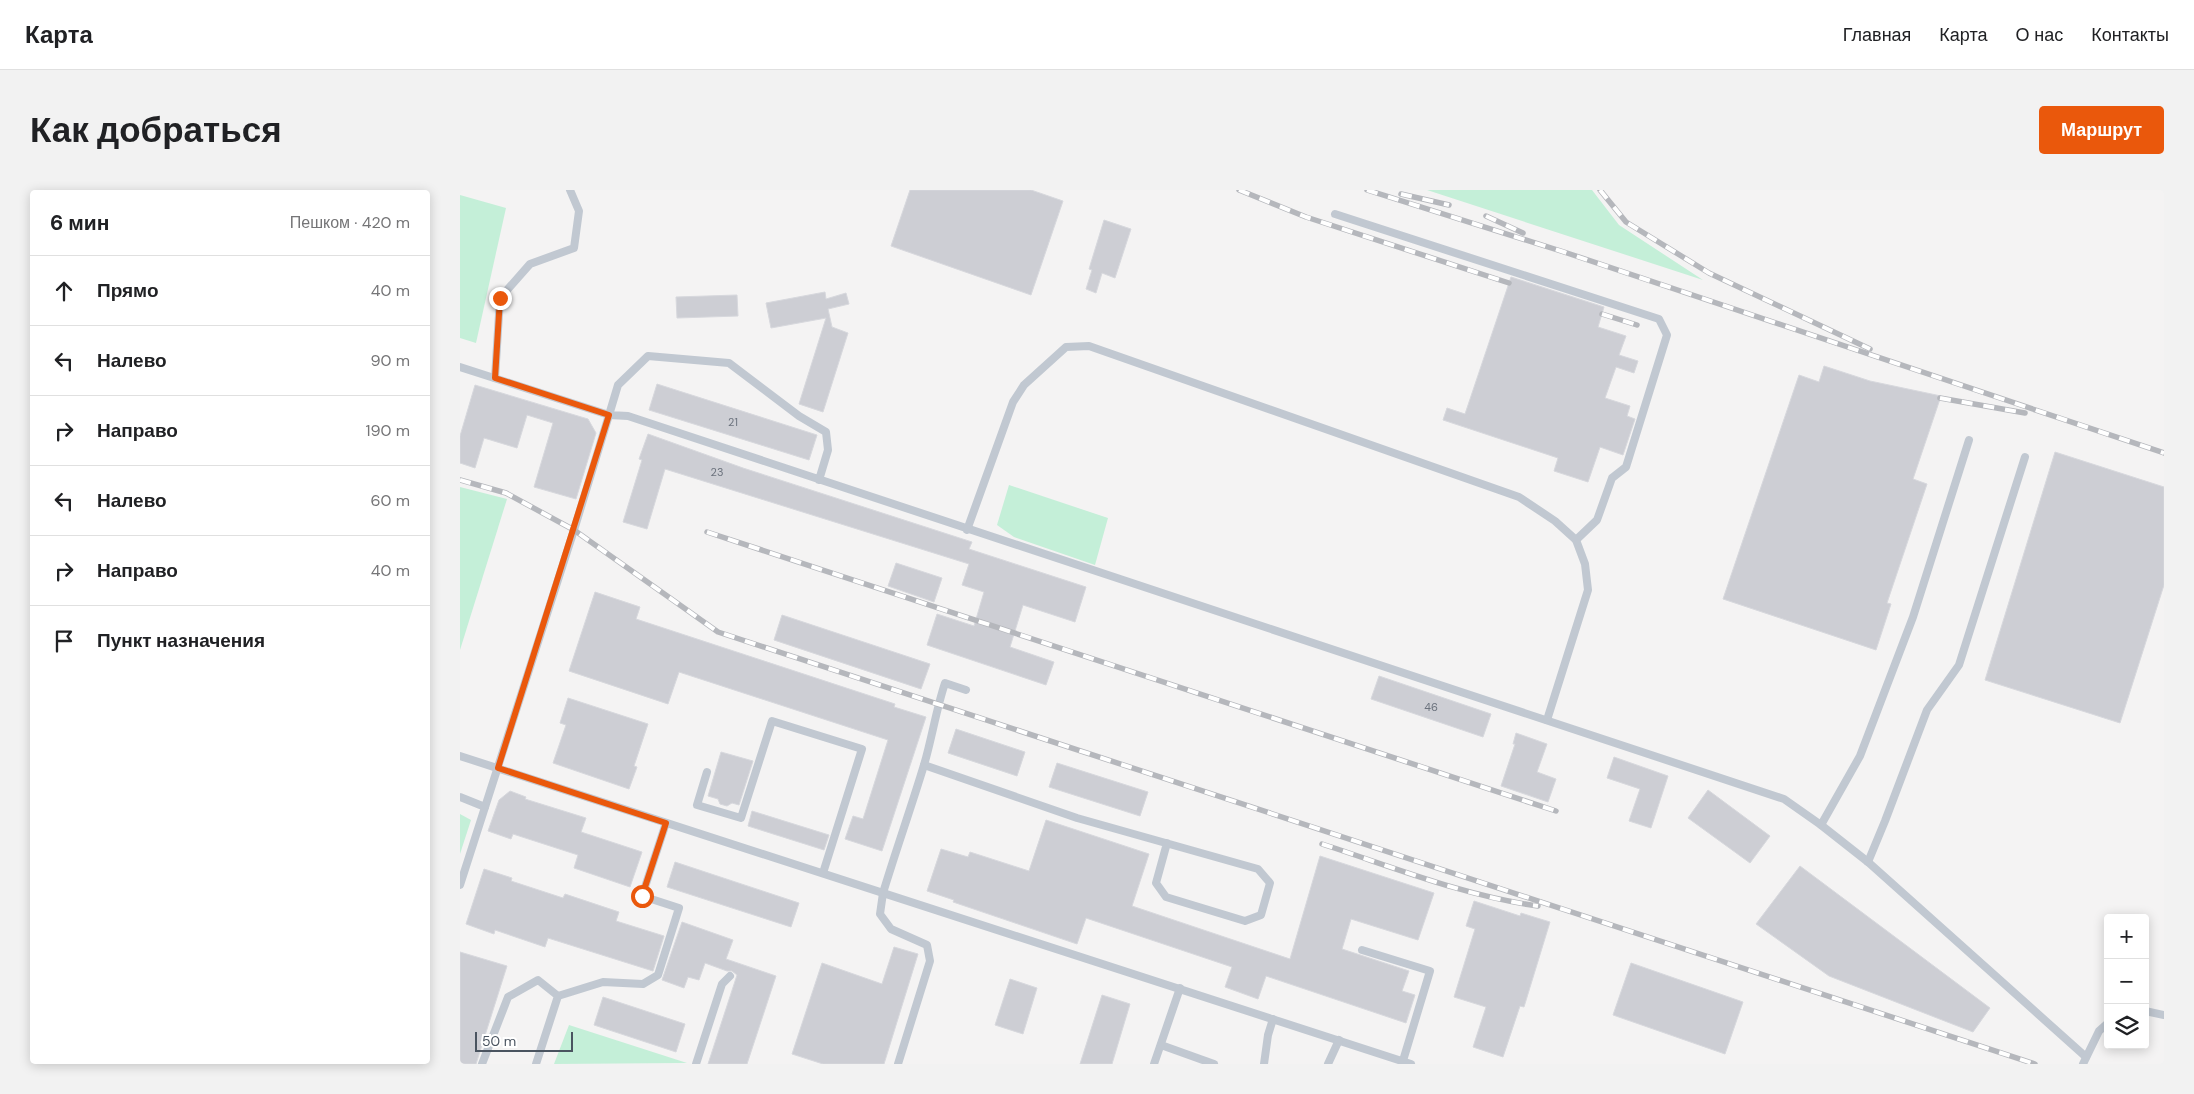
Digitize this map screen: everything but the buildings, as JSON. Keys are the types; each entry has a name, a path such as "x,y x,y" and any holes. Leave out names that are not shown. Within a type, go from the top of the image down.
{"lane":[{"path":"495,378 500,298 530,264 574,248 579,211 570,190"},
{"path":"1335,214 1659,319 1667,335 1626,466 1612,478 1597,520 1576,540"},
{"path":"967,530 1013,402 1024,385 1066,346 1089,346 1519,497 1554,521 1576,540 1585,564 1588,590 1547,720"},
{"path":"460,885 486,808 618,385 648,356 729,363 799,416 826,432 828,450 819,480"},
{"path":"460,367 609,415 628,416 967,530 1784,799 1868,862 2085,1060 2099,1031 2104,1026"},
{"path":"1821,825 1864,747 1913,617 1969,440"},
{"path":"1868,862 1886,821 1926,710 1959,665 2025,457"},
{"path":"898,1064 930,961 927,945 891,928 880,914 883,893 924,765 938,704 945,684 966,690"},
{"path":"707,772 697,805 742,818 772,721 862,750 823,873"},
{"path":"460,756 1180,988 1405,1063 1430,971 1362,950"},
{"path":"924,765 1077,818 1167,843 1258,869 1270,883 1261,915 1245,921 1166,897 1156,883 1167,843"},
{"path":"460,798 486,808"},
{"path":"558,996 603,982 643,984 658,974 679,908 642,896 666,823"},
{"path":"696,1064 722,984 730,976"},
{"path":"482,1064 508,997 538,980 558,996"},
{"path":"1154,1064 1180,988"},
{"path":"536,1064 558,996"},
{"path":"2149,1012 2164,1015"},
{"path":"1264,1064 1268,1035 1273,1019"},
{"path":"1328,1064 1339,1040"},
{"path":"1161,1045 1214,1064"}],"green space":[{"path":"1427,190 1592,190 1619,225 1703,280"},
{"path":"460,195 506,208 476,343 460,338"},
{"path":"1009,485 1108,518 1095,565 1014,537 997,525"},
{"path":"460,487 507,499 460,650"},
{"path":"460,814 471,820 460,854"},
{"path":"569,1025 687,1063 554,1064"}],"railway":[{"path":"1239,190 1306,217 1509,283"},
{"path":"1367,190 1564,252 2164,453"},
{"path":"1600,190 1626,222 1709,273 1870,349"},
{"path":"1401,194 1449,205"},
{"path":"1486,216 1523,233"},
{"path":"1602,314 1637,325"},
{"path":"1940,398 2025,413"},
{"path":"460,480 506,493 574,530 718,632 2035,1064"},
{"path":"707,532 1556,811"},
{"path":"1322,844 1456,888 1538,906"}],"route":[{"path":"500,298 495,378 609,415 498,768 666,823 642,896"}]}
